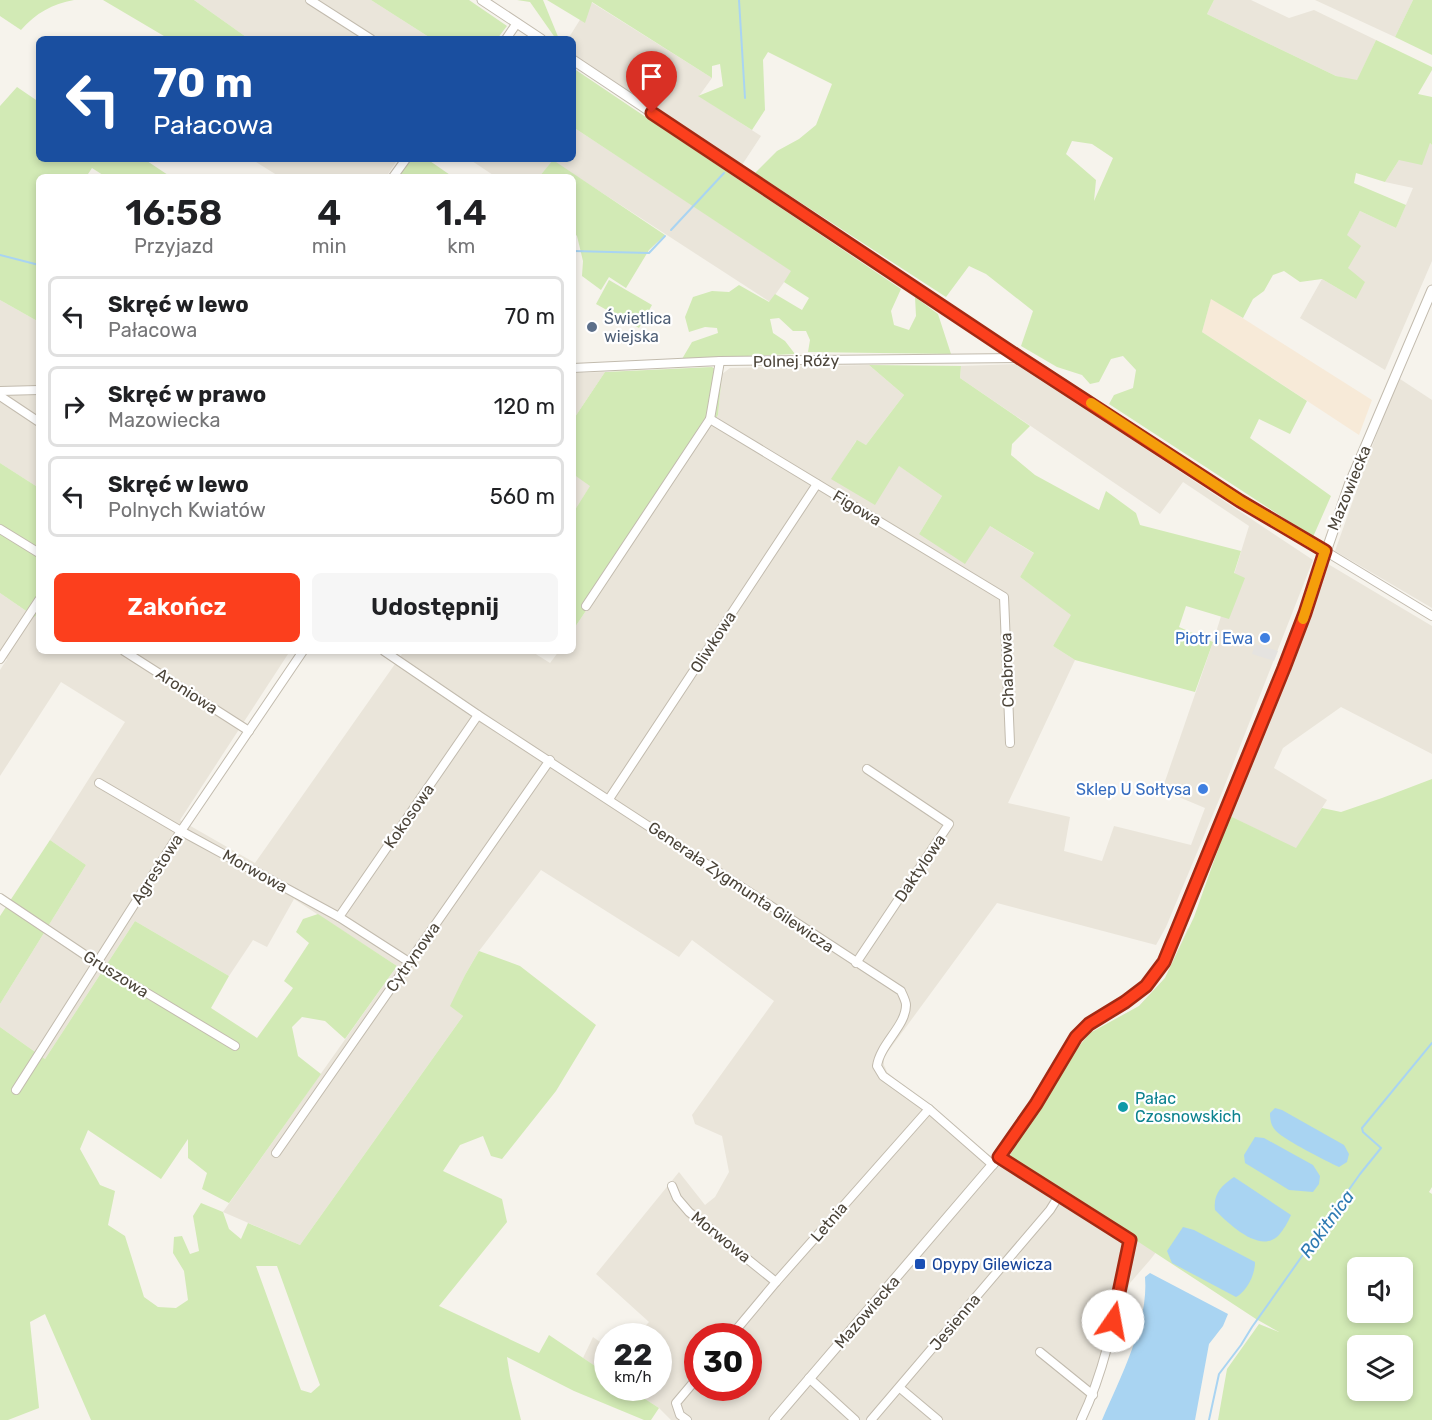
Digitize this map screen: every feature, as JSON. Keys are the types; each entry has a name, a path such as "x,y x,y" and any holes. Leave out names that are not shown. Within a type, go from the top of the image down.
{"street":[{"path":"310,0 366,36"},
{"path":"482,0 537,36"},
{"path":"508,36 517,23"},
{"path":"576,62 1020,358 1240,501 1432,616"},
{"name":"Mazowiecka","path":"774,1420 996,1161 1036,1104 1076,1037 1089,1024 1146,986 1164,962 1284,668 1349,485 1432,290"},
{"name":"Polnej Róży","path":"576,368 720,362 1020,358"},
{"path":"586,606 710,419 720,362"},
{"path":"0,391 36,390"},
{"path":"0,396 36,420"},
{"name":"Figowa","path":"710,419 1004,597"},
{"name":"Oliwkowa","path":"609,799 817,484"},
{"path":"0,529 36,552"},
{"name":"Chabrowa","path":"1004,597 1010,743"},
{"path":"0,659 36,605"},
{"name":"Aroniowa","path":"129,654 249,731"},
{"name":"Agrestowa","path":"16,1090 181,831 301,654"},
{"name":"Generała Zygmunta Gilewicza","path":"388,654 478,716 550,760 901,992 906,1004 903,1016 879,1056 877,1066 883,1076 996,1161 1060,1194 1130,1240 1105,1361 1093,1395"},
{"name":"Kokosowa","path":"339,917 478,716"},
{"name":"Cytrynowa","path":"276,1153 550,760"},
{"name":"Daktylowa","path":"856,963 949,824 867,770"},
{"name":"Morwowa","path":"99,783 181,831 339,917 409,962"},
{"name":"Gruszowa","path":"0,898 97,963 235,1047"},
{"name":"Letnia","path":"742,1323 929,1109"},
{"name":"Morwowa","path":"672,1186 677,1198 689,1212 776,1282"},
{"name":"Jesienna","path":"871,1420 1050,1210 1060,1194"},
{"path":"1040,1352 1093,1395 1081,1420"},
{"path":"809,1378 855,1420"},
{"path":"900,1388 938,1420"},
{"path":"684,1394 676,1403 680,1415 687,1420"}],"shaded area":[{"path":"194,0 371,0 427,36 245,36"},
{"path":"1214,0 1251,0 1289,18 1314,10 1376,40 1357,81 1336,76 1207,14"},
{"path":"1315,0 1413,0 1395,37"},
{"path":"591,2 712,78 699,96 761,136 742,165 576,57 576,36 570,36"},
{"path":"576,129 792,271 770,302 555,162 576,162"},
{"path":"1430,143 1432,145 1432,261 1385,370 1300,318 1322,279 1356,299 1348,268 1346,236 1360,211 1396,228 1413,188 1385,182 1399,160"},
{"path":"256,162 396,162 388,174 275,174"},
{"path":"474,162 552,162 542,174 492,174"},
{"path":"1211,298 1372,400 1359,435 1202,332"},
{"path":"0,300 36,320 36,486 0,463"},
{"path":"1018,364 1313,560 1221,795 1166,927 1156,945 997,903 884,1057 887,1072 986,1153 1005,1164 1071,1056 1091,1033 1139,1006 1165,978 1188,928 1338,1018 1130,1283 1078,1420 671,1420 648,1401 672,1401 672,1323 648,1323 596,1274 679,1172 705,1205 715,1197 729,1172 722,1136 695,1124 692,1115 774,1001 692,940 679,957 541,870 479,951 465,975 451,1006 463,1016 300,1245 223,1212 397,966 294,899 267,947 253,940 229,976 135,921 45,1059 0,1027 0,1004 86,865 50,840 125,722 61,682 0,776 0,670 7,659 0,655 0,593 35,617 36,616 36,654 288,654 180,820 255,863 402,654 536,654 550,663 557,654 576,654 576,626 718,415 722,374 730,368 869,365 904,395 866,445 856,441 832,479 898,465 942,496 919,534 990,526 1035,554 1020,577 1072,615 1053,646 1075,660 1008,803 1070,817 1064,851 1102,861 1114,826 1191,845 1205,808 1162,790 1213,642 1249,526 1183,482 1160,514 960,378 961,366"},
{"path":"605,372 576,416 576,373"},
{"path":"1397,377 1432,400 1432,608 1335,551"},
{"path":"576,476 591,485 576,508"},
{"path":"1328,564 1432,626 1432,754 1341,707 1283,748 1274,768 1327,800 1296,849 1230,816 1285,683"},
{"path":"1255,644 1278,651 1274,661 1252,654"},
{"path":"593,1337 594,1365 583,1358"}],"green space":[{"path":"0,0 74,0 45,10 21,30 0,16"},
{"path":"103,0 194,0 245,36 164,36"},
{"path":"371,0 469,0 507,26 499,36 427,36"},
{"path":"517,0 543,0 558,36 554,36 530,2"},
{"path":"547,0 1214,0 1207,14 1336,76 1357,80 1376,40 1432,67 1418,94 1432,97 1432,145 1430,143 1422,165 1399,160 1385,182 1356,173 1354,183 1406,205 1396,228 1360,211 1347,235 1361,246 1348,268 1365,282 1356,299 1322,279 1300,282 1284,271 1273,275 1264,291 1253,299 1243,318 1211,299 1202,332 1307,401 1290,434 1259,419 1250,438 1331,496 1313,537 1109,404 1114,395 1133,388 1136,370 1123,356 1111,359 1099,382 1090,384 1082,375 1057,367 1021,346 1033,311 986,274 969,266 946,297 755,173 777,151 799,139 816,125 832,84 768,52 763,60 765,110 752,130 698,96 723,86 720,64 712,66 712,78 592,2 585,23","holes":["1072,141 1092,144 1113,158 1094,201 1096,180 1066,154"]},
{"path":"1413,0 1432,0 1432,55 1395,37"},
{"path":"576,70 901,289 891,311 894,325 909,330 916,316 915,297 938,314 951,354 808,352 810,340 806,331 793,331 779,318 770,319 773,333 785,341 795,354 682,359 692,342 718,333 717,328 705,327 689,332 685,317 693,297 712,291 729,292 739,285 769,302 775,294 802,310 809,298 784,282 791,271 576,129"},
{"path":"17,87 36,100 36,162 148,162 166,174 101,174 92,168 88,174 36,174 36,320 0,300 0,106"},
{"path":"409,162 431,162 449,174 400,174"},
{"path":"551,162 556,162 574,174 541,174"},
{"path":"576,175 665,235 649,250 626,288 609,277 601,290 582,276 583,261 577,236"},
{"path":"609,280 652,305 639,328 596,304"},
{"path":"869,365 961,366 960,378 1030,426 1012,444 1011,455 1035,475 1099,510 1106,491 1136,513 1140,525 1241,551 1234,573 1245,578 1229,619 1186,606 1179,627 1213,642 1195,692 1075,660 1053,646 1071,615 1020,577 1034,553 990,526 965,564 919,534 942,496 899,466 875,505 831,479 857,440 866,445 904,395"},
{"path":"712,367 722,374 718,415 576,626 576,508 590,486 576,476 576,416 605,372"},
{"path":"0,463 36,486 36,616 35,617 0,593"},
{"path":"1432,779 1432,1187 1429,1192 1432,1194 1432,1420 1218,1420 1227,1369 1259,1324 1279,1332 1009,1157 1071,1056 1090,1033 1139,1006 1165,978 1194,917 1230,816 1296,848 1322,808 1341,812"},
{"path":"50,840 86,865 0,1004 0,916"},
{"path":"318,914 397,966 345,1039 325,1021 302,1017 292,1027 298,1056 321,1074 229,1203 202,1189 207,1173 188,1158 188,1139 161,1179 88,1130 80,1149 100,1185 115,1191 108,1225 125,1236 144,1297 158,1307 176,1308 188,1300 184,1271 173,1253 174,1237 182,1236 190,1254 199,1251 193,1216 201,1203 223,1212 229,1229 241,1239 248,1223 300,1245 463,1016 450,1006 479,951 520,966 596,1025 556,1091 502,1159 491,1156 483,1136 460,1145 443,1171 502,1199 507,1222 439,1306 539,1353 549,1335 594,1365 594,1399 507,1357 521,1420 91,1420 45,1314 30,1322 39,1408 8,1420 0,1420 0,1027 45,1059 135,921 229,976 211,1008 257,1038 293,988 284,981 309,943 296,932 303,919","holes":["256,1266 277,1266 320,1385 311,1393 301,1390"]},
{"path":"598,1401 648,1401 659,1408 651,1420 644,1420"}],"water":[{"path":"1275,1108 1344,1145 1349,1154 1347,1162 1339,1167 1281,1135 1272,1125 1270,1113"},
{"path":"1255,1137 1264,1138 1313,1165 1320,1176 1319,1184 1313,1192 1289,1190 1245,1163 1244,1155"},
{"path":"1234,1177 1291,1215 1279,1235 1271,1240 1254,1239 1236,1229 1215,1210 1215,1199 1219,1191"},
{"path":"1183,1227 1194,1230 1255,1262 1254,1272 1244,1291 1236,1297 1172,1263 1167,1251"},
{"path":"1150,1273 1228,1314 1223,1326 1209,1344 1195,1420 1102,1420 1132,1350 1142,1313 1145,1277"}],"waterway":[{"path":"739,0 745,98"},
{"path":"671,230 724,173"},
{"path":"576,251 649,253 665,236"},
{"path":"0,255 36,264"},
{"name":"Rokitnica","path":"1209,1420 1219,1374 1360,1174 1381,1148 1363,1132 1362,1128 1432,1043"}],"slow traffic":[{"path":"1091,403 1240,501 1325,551 1303,619"}],"place":[{"name":"Świetlica wiejska","path":"592,327"},
{"name":"Piotr i Ewa","path":"1265,638"},
{"name":"Sklep U Sołtysa","path":"1203,789"},
{"name":"Pałac Czosnowskich","path":"1123,1107"},
{"name":"Opypy Gilewicza","path":"920,1264"}],"route":[{"path":"652,113 1020,358 1240,501 1325,551 1284,668 1164,962 1153,978 1136,995 1097,1018 1076,1037 1036,1104 999,1157 1130,1240 1113,1321"}]}
